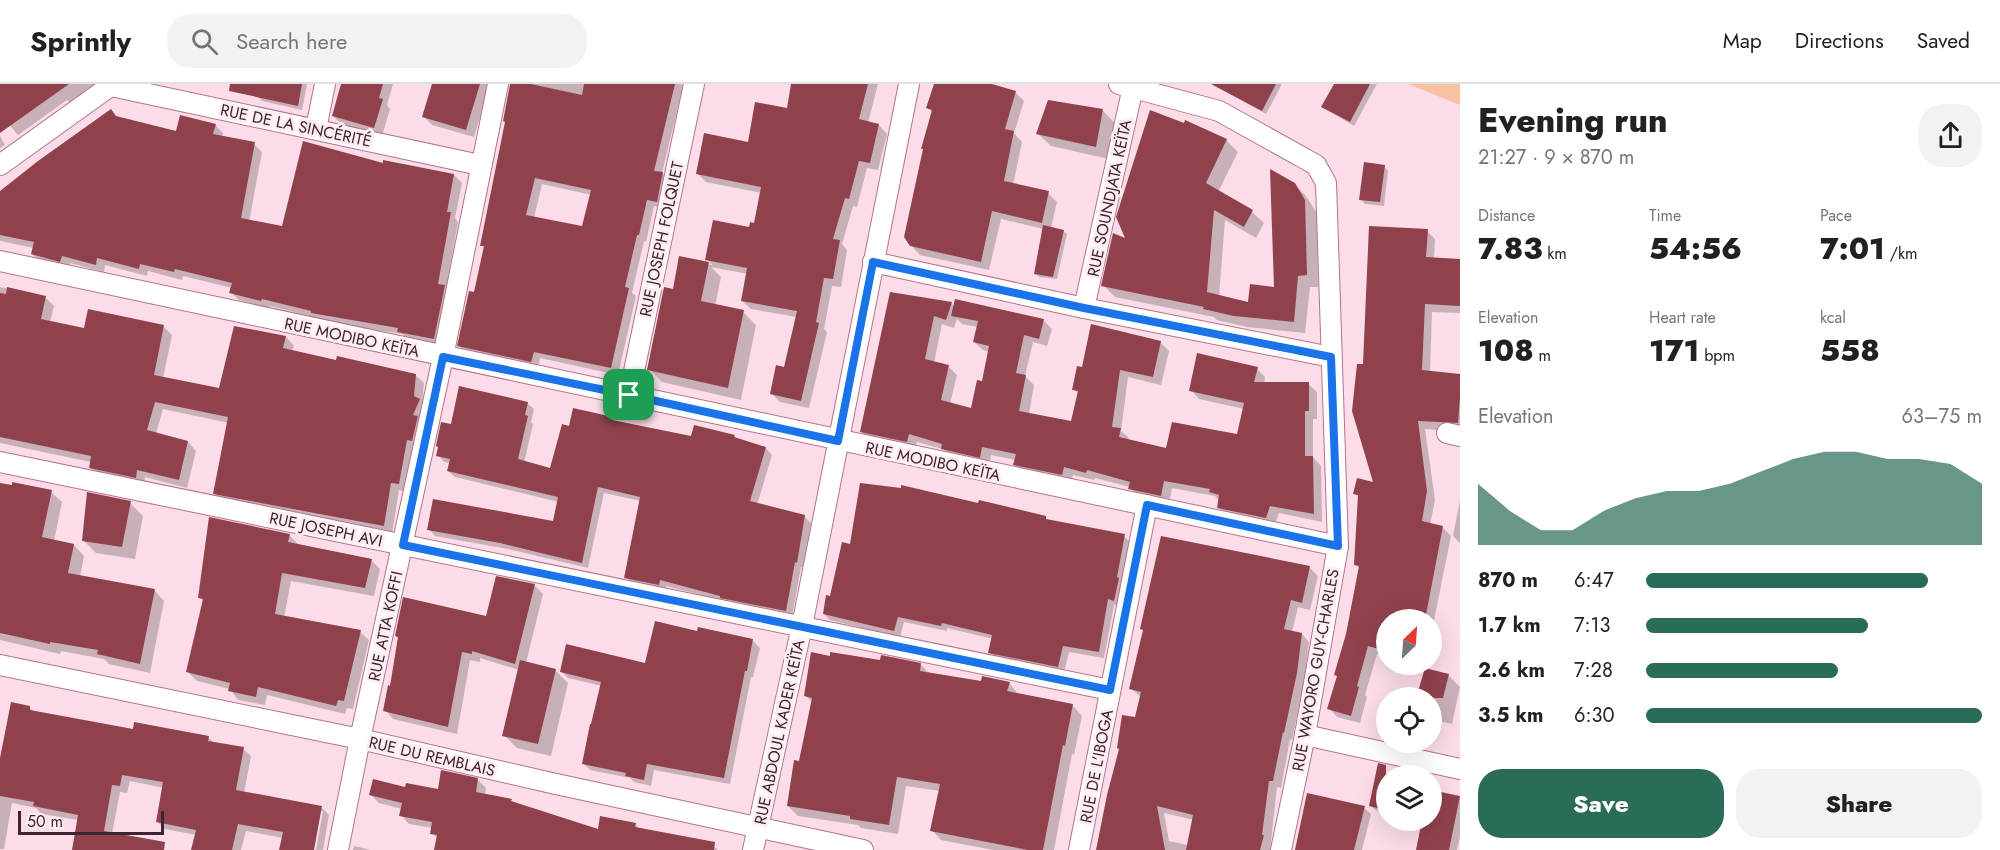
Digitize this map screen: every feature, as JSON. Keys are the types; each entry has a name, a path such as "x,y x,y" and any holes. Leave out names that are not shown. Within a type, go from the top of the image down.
{"street":[{"path":"316,129 325,84"},
{"name":"RUE ATTA KOFFI","path":"338,850 443,357 498,84"},
{"name":"RUE JOSEPH FOLQUET","path":"629,395 694,84"},
{"name":"RUE ABDOUL KADER KEÏTA","path":"753,850 802,626 909,84"},
{"path":"0,165 112,85"},
{"name":"RUE DE LA SINCÉRITÉ","path":"112,85 480,165"},
{"name":"RUE SOUNDJATA KEÏTA","path":"1084,308 1134,86"},
{"name":"RUE WAYORO GUY-CHARLES","path":"1134,86 1219,111 1316,165 1326,183 1338,546 1305,735 1281,850"},
{"name":"RUE MODIBO KEÏTA","path":"0,261 1338,546"},
{"path":"873,262 1084,308 1331,357"},
{"name":"RUE JOSEPH AVI","path":"0,462 1110,690"},
{"name":"RUE DE L'IBOGA","path":"1079,850 1147,505"},
{"name":"RUE DU REMBLAIS","path":"0,665 360,739 863,850"},
{"path":"1305,735 1460,769"}],"shaded area":[{"path":"1408,84 1460,84 1460,105"}],"building":[{"path":"0,84 69,84 0,133"},
{"path":"230,84 302,84 298,106 229,91"},
{"path":"341,84 383,84 379,98 383,99 374,128 332,116"},
{"path":"432,84 480,84 466,130 422,117"},
{"path":"510,84 531,84 582,95 584,84 675,84 654,171 663,172 657,202 647,200 639,235 637,235 625,287 629,288 611,368 534,352 531,362 457,346 469,291 474,292 484,246 480,246 505,122 503,121","holes":["535,178 591,190 582,226 526,215"]},
{"path":"791,84 868,84 859,119 879,124 870,163 859,161 849,199 845,198 833,239 840,240 833,279 824,278 816,322 819,323 801,401 770,394 776,365 784,367 797,311 741,301 747,268 705,260 713,220 749,227 750,222 754,223 761,187 696,174 704,133 748,142 755,102 787,108"},
{"path":"934,84 992,84 1016,91 1005,129 1014,131 1004,181 1049,191 1042,223 992,211 981,262 910,246 904,237 923,149 921,149 932,110 926,108"},
{"path":"1211,84 1276,84 1262,111"},
{"path":"1334,84 1370,84 1350,122 1321,107"},
{"path":"1048,100 1103,109 1096,147 1036,134"},
{"path":"111,109 116,116 176,131 180,115 216,124 213,134 255,142 241,218 282,226 303,141 383,163 383,160 454,174 447,212 451,212 438,284 445,285 434,339 397,332 398,328 311,313 311,311 262,299 261,301 229,293 232,283 175,269 174,272 140,264 139,269 97,258 96,265 62,256 60,262 31,254 34,242 0,235 0,191"},
{"path":"1150,110 1184,123 1185,120 1227,139 1206,183 1253,210 1244,227 1214,210 1207,292 1248,302 1250,284 1274,287 1270,169 1295,183 1305,200 1307,275 1298,276 1294,322 1234,316 1203,309 1204,307 1101,286 1113,233 1125,238 1116,217"},
{"path":"1364,162 1385,165 1380,202 1359,200"},
{"path":"1043,225 1064,230 1053,277 1034,274"},
{"path":"1369,226 1428,229 1426,257 1460,259 1460,306 1425,304 1422,370 1460,374 1458,423 1418,421 1427,491 1422,521 1443,526 1427,609 1376,609 1376,648 1368,646 1351,716 1327,709 1337,676 1334,675 1346,634 1359,566 1354,565 1358,495 1353,494 1357,478 1373,482 1352,411 1357,364 1363,364"},
{"path":"679,256 709,262 701,301 744,310 728,388 647,370 664,287 673,289"},
{"path":"7,287 46,296 41,319 84,328 88,309 164,325 154,375 219,388 234,326 286,336 283,348 336,360 337,356 416,374 414,396 420,399 413,415 418,416 412,441 407,440 399,484 391,483 384,526 213,494 228,417 155,402 147,430 188,441 179,480 137,470 136,478 89,468 91,456 0,437 0,293 6,294"},
{"path":"890,292 952,302 946,320 934,316 925,359 949,365 941,400 971,408 977,380 982,381 989,346 973,342 978,321 951,316 955,299 1044,319 1039,339 1024,335 1016,373 1026,375 1019,411 1071,421 1078,391 1072,390 1077,366 1082,367 1091,324 1161,341 1153,377 1120,370 1112,427 1121,428 1119,437 1166,448 1172,422 1237,434 1244,403 1189,391 1197,353 1258,367 1254,382 1309,382 1309,411 1305,411 1305,456 1313,456 1314,514 1270,506 1266,518 1217,508 1219,495 1209,492 1210,489 1164,481 1161,496 1128,489 1130,482 1087,470 1086,473 1064,467 1062,475 1013,465 1016,454 982,447 980,458 941,449 942,444 909,434 907,442 860,432"},
{"path":"459,386 528,402 525,415 528,416 518,459 550,468 562,424 569,426 573,408 613,417 612,420 691,436 694,425 735,435 734,437 766,447 750,501 805,515 786,611 720,598 720,596 660,580 659,585 624,578 640,497 598,487 582,563 500,543 427,530 433,499 553,521 558,497 447,471 450,459 436,456 441,422 451,424"},
{"path":"12,482 52,490 42,537 74,544 68,573 155,589 140,664 97,654 98,650 50,642 50,644 0,633 0,483 12,485"},
{"path":"860,483 901,488 901,485 978,503 979,500 1046,516 1046,519 1125,534 1114,601 1108,599 1099,652 1063,646 1058,667 988,653 992,635 942,623 941,626 898,617 894,631 823,614 826,595 830,596 842,542 850,544"},
{"path":"87,492 131,501 122,547 82,541"},
{"path":"209,517 290,534 288,542 372,559 365,588 282,573 275,614 361,630 344,701 338,700 336,706 258,687 256,697 228,691 230,683 186,672 203,599 198,598"},
{"path":"1161,536 1310,566 1302,603 1291,600 1284,629 1302,633 1297,673 1284,733 1273,781 1269,781 1262,835 1264,835 1260,850 1186,850 1193,815 1157,806 1165,850 1096,850 1119,749 1117,748 1122,715 1135,717 1141,692 1129,689"},
{"path":"496,576 535,584 515,664 472,651 472,654 462,652 448,727 383,711 388,685 390,686 398,637 395,636 403,597 486,616"},
{"path":"655,621 697,631 698,627 753,639 724,778 647,764 644,780 625,776 626,773 582,764 601,682 560,672 566,644 645,663"},
{"path":"811,652 830,656 830,652 880,660 881,655 921,663 920,671 981,681 982,676 1010,682 1007,691 1073,704 1043,850 1028,850 930,831 940,784 897,777 889,825 787,806 794,760 799,761 812,698 804,696"},
{"path":"520,660 556,669 538,744 502,736"},
{"path":"1442,672 1449,674 1443,698 1442,687 1419,687 1423,675 1442,675"},
{"path":"11,702 30,706 30,710 133,729 134,722 209,736 208,741 244,747 236,790 322,806 314,850 279,850 283,832 238,824 232,850 191,850 196,830 156,822 163,782 122,775 120,786 112,785 104,831 165,842 164,850 72,850 78,815 33,806 34,802 0,796 0,758"},
{"path":"441,770 478,778 476,792 512,799 511,801 598,829 600,816 636,823 635,827 715,842 714,850 434,850 437,835 430,834 432,822 399,816 402,803 369,795 373,779 405,787 406,783 438,789"},
{"path":"1376,773 1376,808 1369,806"},
{"path":"1442,792 1460,796 1449,850 1416,850 1420,831 1442,831"},
{"path":"1307,793 1365,806 1354,850 1295,850"}],"route":[{"path":"873,262 1084,308 1331,357 1338,546 1147,505 1110,690 403,545 443,357 629,395 838,441 873,262"}]}
